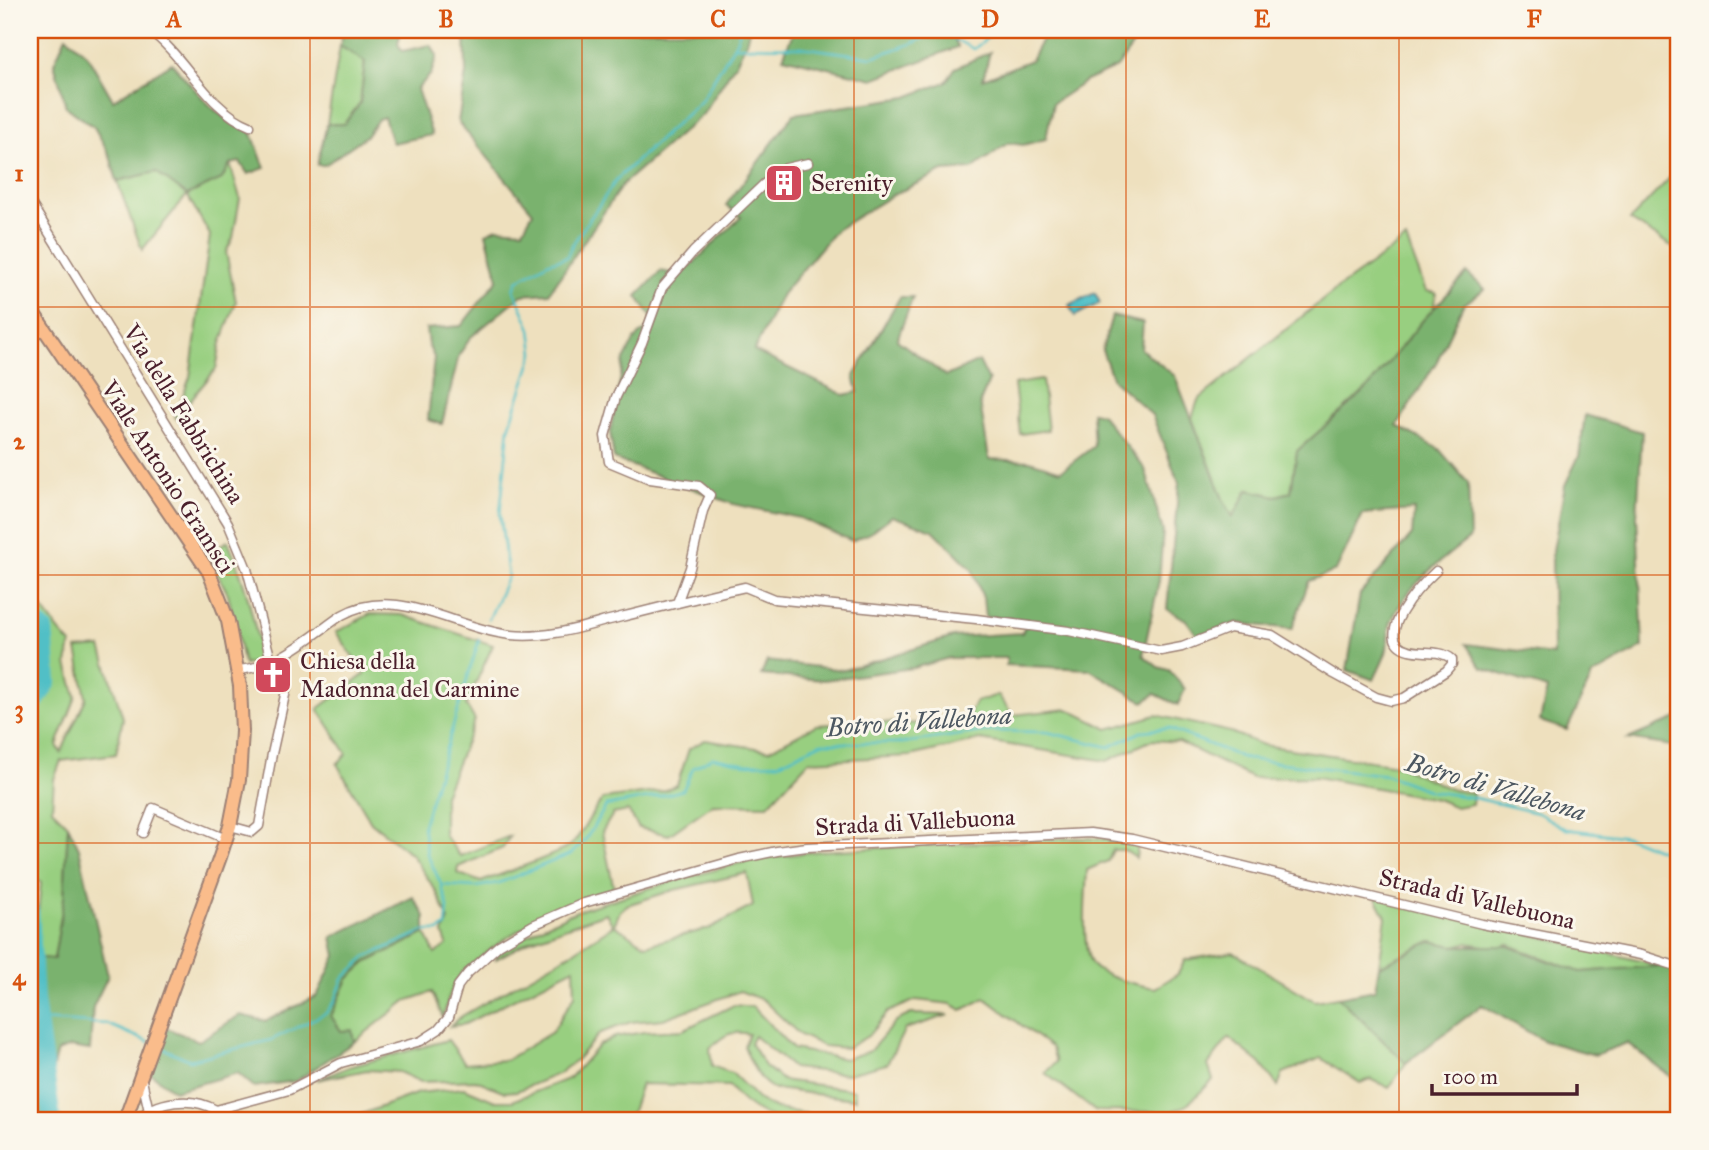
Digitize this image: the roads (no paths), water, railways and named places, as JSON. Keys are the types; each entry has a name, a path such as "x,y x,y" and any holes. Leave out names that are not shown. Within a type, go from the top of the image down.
{"main road":[{"name":"Viale Antonio Gramsci","path":"30,308 209,572 228,621 242,712 242,748 237,795 228,832 125,1120"}],"street":[{"path":"149,30 168,46 211,97 236,119 250,126"},
{"path":"677,603 690,568 703,511 710,495 699,486 650,479 609,462 605,436 616,397 642,343 662,288 693,252 764,184 786,168 808,163"},
{"name":"Via della Fabbrichina","path":"30,202 170,425 231,528 247,569 272,662 284,676 288,688 273,747 259,826 252,832 228,832"},
{"path":"30,338 44,329"},
{"path":"237,670 272,662 347,612 373,603 410,608 484,630 512,635 549,635 745,587 774,599 1069,631 1161,651 1182,647 1230,628 1272,635 1376,697 1391,701 1404,698 1447,671 1452,664 1452,659 1445,654 1404,649 1398,645 1393,635 1399,618 1436,571"},
{"path":"143,833 153,808 228,832"},
{"name":"Strada di Vallebuona","path":"215,1110 289,1090 341,1063 421,1041 438,1030 449,1017 458,986 468,973 499,945 533,925 584,903 726,862 807,847 1090,833 1132,839 1482,923 1641,955 1679,967"},
{"path":"141,1076 149,1111"},
{"path":"136,1120 170,1102 184,1101 215,1110 216,1114 211,1120"}],"water":[{"path":"1095,293 1100,303 1075,316 1069,305"}],"waterway":[{"path":"489,619 508,576 500,514 509,428 534,353 531,329 514,290 517,281 547,263 567,257 572,245 617,179 701,101 736,42 740,30"},
{"path":"734,46 801,47 872,57 911,44 938,31 974,49 997,30"},
{"path":"30,617 44,630 48,682 31,708 33,735 30,761"},
{"path":"441,884 427,854 423,825 479,640"},
{"name":"Botro di Vallebona","path":"155,1045 190,1060 271,1040 326,1013 335,1001 343,979 366,957 424,931 439,931 446,926 448,907 441,885 476,887 499,883 571,854 586,839 606,806 683,790 693,768 713,757 746,764 779,763 821,743 903,743 987,731 1047,732 1109,747 1143,731 1168,728 1246,759 1387,775 1430,791 1475,798 1538,813 1566,829 1628,837 1679,855"},
{"path":"30,911 35,1000 52,1120"},
{"name":"Botro di Vallebona","path":"38,1020 107,1024 149,1042"}],"place":[{"name":"Serenity","path":"784,183"},
{"name":"Chiesa della Madonna del Carmine","path":"273,675"}]}
